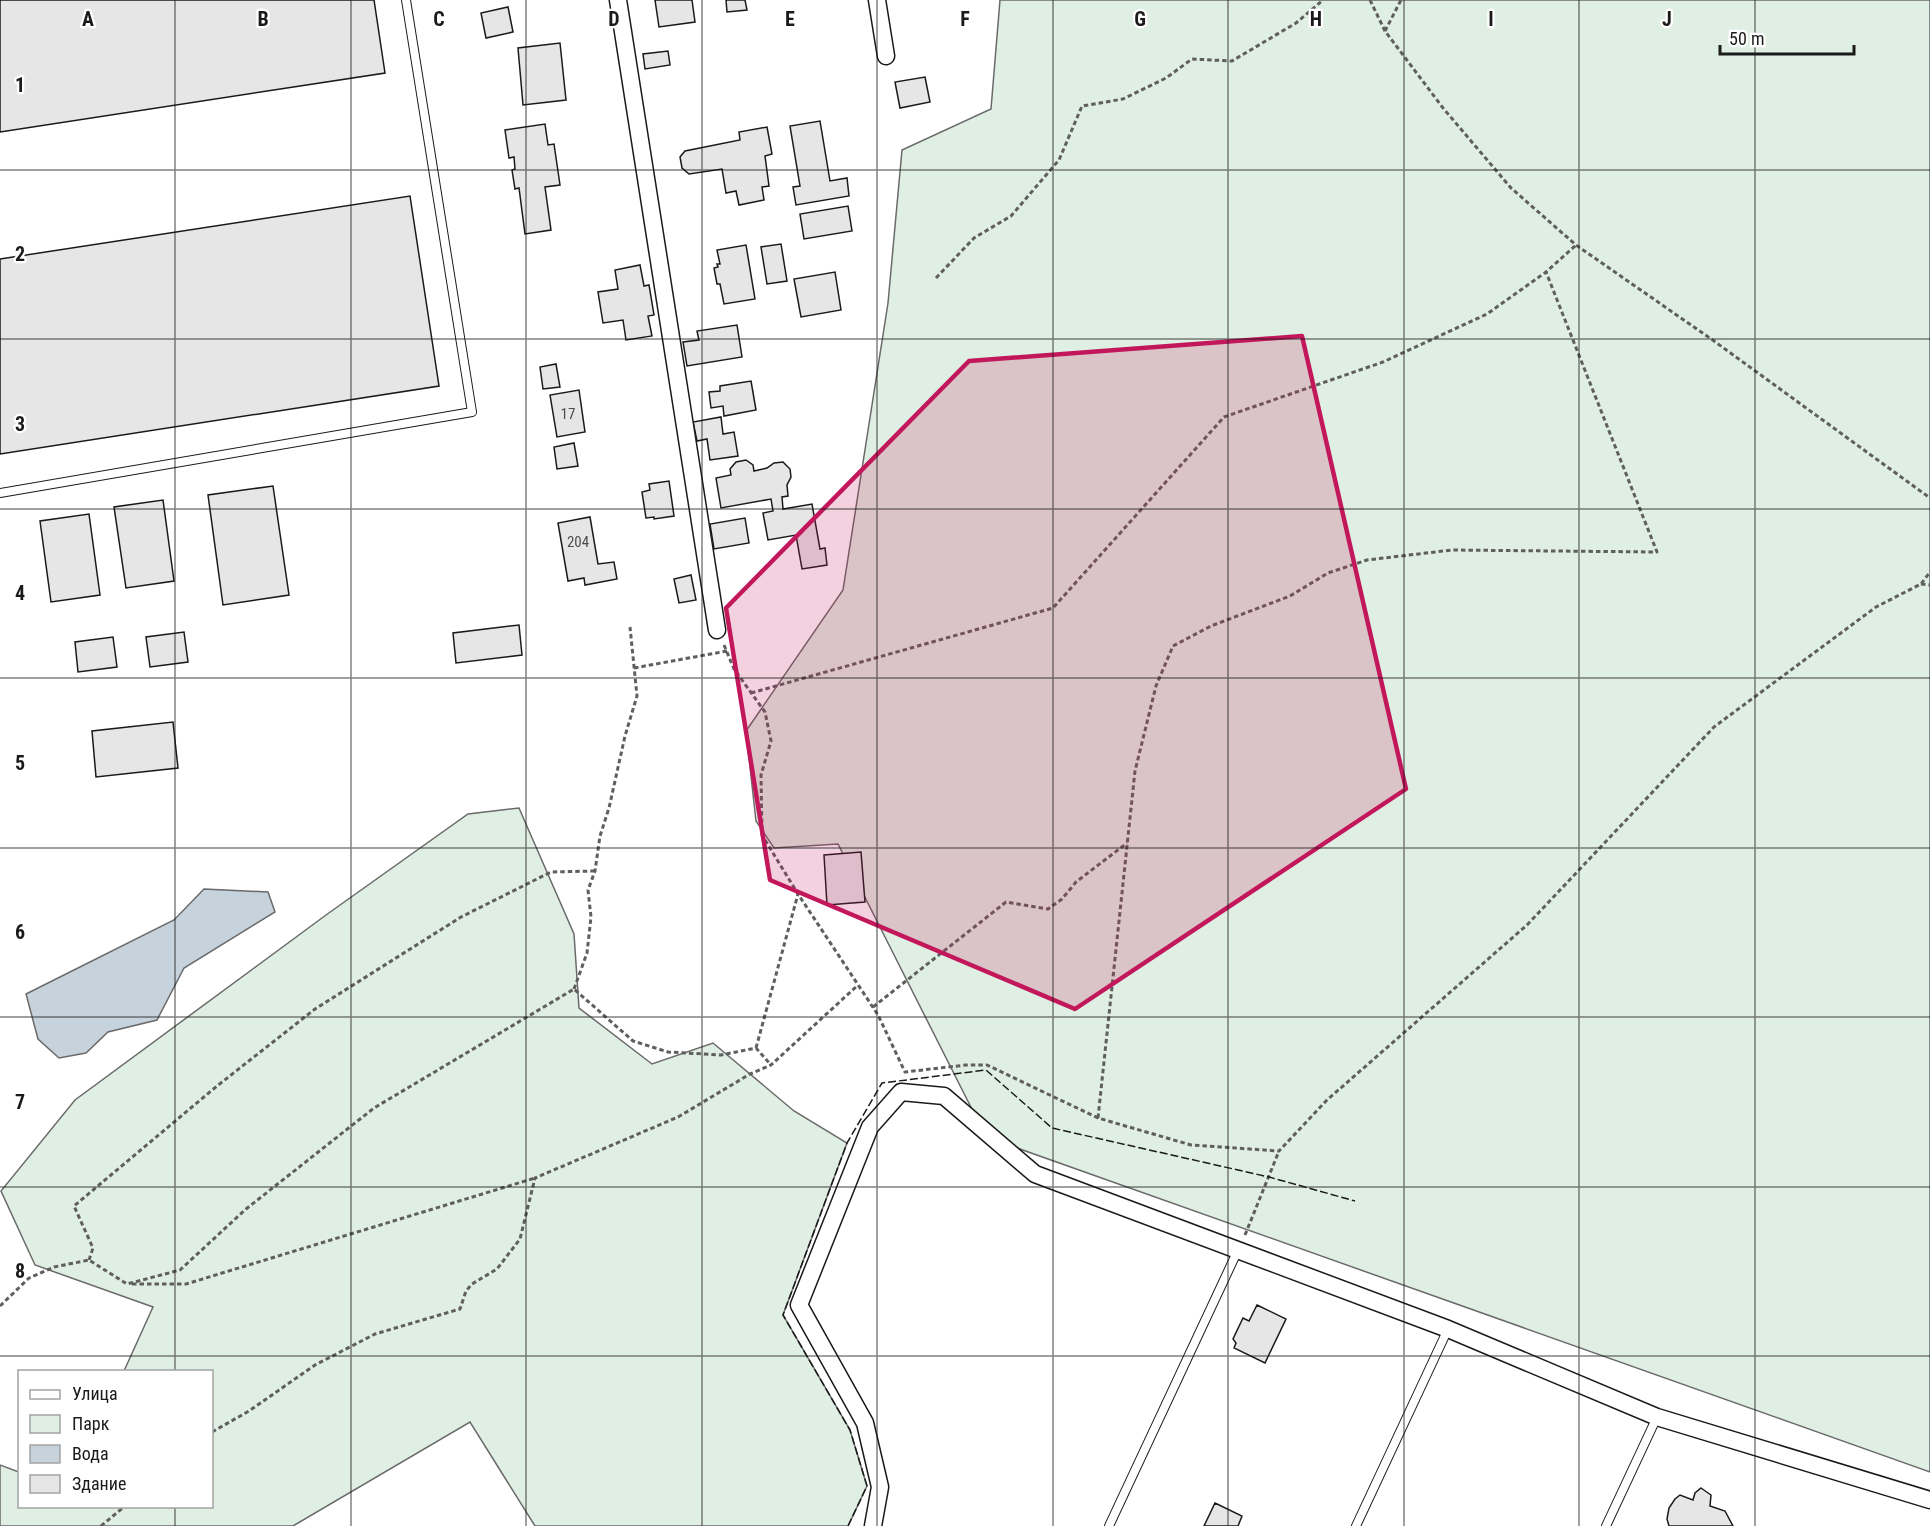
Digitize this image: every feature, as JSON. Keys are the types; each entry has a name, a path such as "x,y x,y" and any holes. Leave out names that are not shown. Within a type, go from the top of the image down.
{"street":[{"path":"618,0 717,630"},
{"path":"877,0 886,56"},
{"path":"873,1526 880,1487 865,1424 799,1305 870,1128 901,1092 944,1096 1035,1174 1448,1329 1657,1417 1930,1500"}],"lane":[{"path":"0,493 472,412 406,0"},
{"path":"1109,1526 1238,1250"},
{"path":"1356,1526 1448,1329"},
{"path":"1606,1526 1657,1417"}],"path":[{"path":"936,278 974,238 1011,216 1059,160 1082,106 1123,99 1166,78 1192,59 1232,60 1296,23 1323,0"},
{"path":"1370,0 1385,31 1443,108 1510,188 1576,245 1714,341 1930,498"},
{"path":"1385,31 1401,0"},
{"path":"751,693 1053,608 1224,417 1383,362 1487,314 1546,272 1576,245"},
{"path":"1098,1118 1135,771 1156,686 1173,645 1211,626 1290,596 1328,573 1367,560 1452,550 1657,552 1546,272"},
{"path":"1238,1250 1280,1151 1327,1100 1527,924 1714,727 1876,607 1921,584 1930,572"},
{"path":"1921,584 1930,585"},
{"path":"127,1284 180,1270 246,1209 374,1108 574,989 587,953 591,917 588,890 595,871 600,836 637,696 630,627"},
{"path":"717,630 734,669 765,712 771,741 761,775 762,835 798,894 878,1014 905,1072 987,1065 1098,1118 1191,1145 1280,1151"},
{"path":"634,668 727,651"},
{"path":"873,1007 1006,902 1048,909 1062,899 1076,882 1127,843"},
{"path":"89,1260 93,1248 74,1206 217,1086 315,1010 460,917 551,872 595,871"},
{"path":"756,1048 798,894"},
{"path":"0,1306 29,1278 54,1268 89,1260 127,1284 186,1284 535,1178 678,1117 750,1074 771,1065 858,985"},
{"path":"574,989 633,1041 642,1044 668,1052 721,1055 756,1048"},
{"path":"756,1048 771,1065"},
{"path":"213,1431 249,1411 315,1365 375,1334 460,1309 466,1291 472,1284 497,1269 520,1239 535,1178"},
{"path":"101,1526 123,1508"}],"highlighted area":[{"path":"1302,336 1406,789 1075,1009 770,880 726,608 969,361"}],"green space":[{"path":"1000,0 1930,0 1930,1472 986,1137 838,844 774,848 756,821 746,731 843,590 888,303 902,150 991,109"},
{"path":"519,808 574,934 579,1008 652,1064 713,1043 794,1111 847,1143 783,1315 850,1430 867,1486 848,1526 535,1526 470,1422 293,1526 0,1526 0,1465 18,1472 18,1508 213,1508 213,1370 124,1370 153,1307 35,1265 1,1191 75,1100 326,915 468,814"}],"water":[{"path":"204,889 268,892 275,912 184,968 157,1020 108,1032 86,1053 59,1058 38,1039 26,994 174,920"}],"building":[{"path":"0,0 374,0 385,73 0,132"},
{"path":"655,0 692,0 695,22 659,27"},
{"path":"726,0 745,0 747,10 727,12"},
{"path":"508,7 513,32 486,38 481,13"},
{"path":"560,43 566,100 523,105 518,48"},
{"path":"668,51 670,65 645,69 643,54"},
{"path":"925,77 930,102 900,108 895,82"},
{"path":"820,121 830,181 847,178 849,196 796,205 793,187 800,186 790,126"},
{"path":"545,124 548,145 554,144 560,185 545,187 551,230 525,234 519,188 515,189 512,170 515,169 514,157 509,158 505,130"},
{"path":"767,127 772,154 765,156 769,186 762,187 764,200 739,205 736,191 726,193 722,169 689,174 682,168 680,157 685,151 740,140 739,132"},
{"path":"410,196 439,386 0,454 0,259"},
{"path":"848,206 852,231 804,239 800,214"},
{"path":"781,244 787,281 767,284 761,247"},
{"path":"746,245 755,299 724,304 714,268 720,264 717,250"},
{"path":"640,265 644,286 649,285 654,315 648,316 652,336 626,340 623,320 603,323 598,292 618,289 615,270"},
{"path":"835,272 841,310 801,317 794,279"},
{"path":"737,325 742,357 687,366 683,342 699,340 697,331"},
{"path":"556,364 560,387 543,389 540,367"},
{"path":"751,381 756,410 724,416 723,406 711,408 709,392 720,391 720,386"},
{"path":"579,390 585,432 557,437 550,395"},
{"path":"721,417 723,434 734,432 738,456 710,460 707,439 697,441 693,422"},
{"path":"574,443 578,466 557,469 554,447"},
{"path":"746,460 753,465 754,471 783,462 790,469 791,477 787,485 788,496 782,497 783,509 812,504 820,549 825,548 827,565 802,569 796,535 768,540 763,513 773,511 771,499 721,508 716,478 731,475 730,469 736,462"},
{"path":"669,481 674,516 646,518 642,492 650,490 649,484"},
{"path":"273,486 289,595 223,605 208,495"},
{"path":"163,500 174,581 126,588 114,507"},
{"path":"89,514 100,595 51,602 40,521"},
{"path":"590,517 598,564 614,562 617,579 585,585 584,578 568,581 558,523"},
{"path":"745,518 749,543 714,549 710,524"},
{"path":"691,575 696,600 679,603 674,579"},
{"path":"519,625 522,655 456,663 453,633"},
{"path":"184,632 188,662 150,667 146,637"},
{"path":"113,637 117,667 78,672 75,642"},
{"path":"173,722 178,768 96,777 92,731"},
{"path":"861,852 865,902 827,905 824,855"},
{"path":"1257,1305 1286,1319 1265,1363 1234,1348 1236,1343 1233,1339 1243,1318 1249,1321"},
{"path":"1701,1488 1711,1495 1710,1506 1725,1511 1733,1526 1669,1526 1667,1519 1669,1508 1675,1499 1680,1495 1693,1500 1695,1493"},
{"path":"1215,1503 1242,1516 1238,1526 1204,1526"}],"fence":[{"path":"848,1526 867,1486 850,1430 783,1315 847,1143 882,1083 986,1070 1052,1128 1269,1177 1355,1201"}]}
